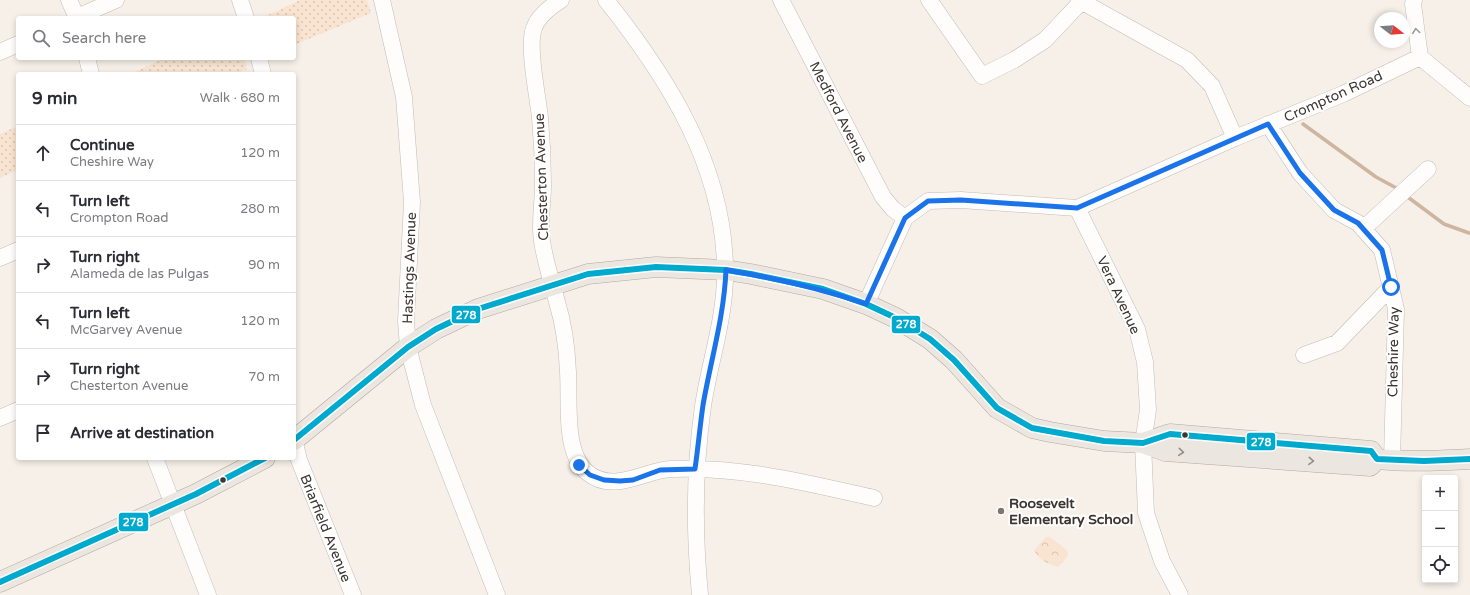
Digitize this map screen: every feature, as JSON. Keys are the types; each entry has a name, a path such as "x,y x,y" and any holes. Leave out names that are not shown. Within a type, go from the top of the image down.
{"main road":[{"path":"296,437 408,346 436,329 478,309 552,284 588,274 619,270 656,268 726,270 809,286 866,304 896,318 930,339 954,360 997,408 1026,425 1057,433 1104,440 1144,443 1170,434 1371,451 1384,459 1431,462 1470,459"},
{"path":"0,582 216,485 261,460"}],"street":[{"path":"69,0 76,16"},
{"path":"81,16 116,0"},
{"path":"240,0 245,16"},
{"name":"Hastings Avenue","path":"382,0 404,97 412,202 406,321 408,346 423,405 497,595"},
{"name":"Chesterton Avenue","path":"561,0 547,9 533,28 532,53 540,118 543,184 542,239 567,347 569,423 572,450 579,465 590,475 604,480 633,480 660,470 695,469 774,476 874,498"},
{"path":"606,0 652,62 675,99 697,141 712,182 720,214 726,270 725,296 718,338 703,405 695,469 696,552 700,595"},
{"name":"Medford Avenue","path":"781,0 883,197 893,209 905,218"},
{"path":"929,0 982,76 1014,60 1046,40 1080,1 1187,60 1212,86 1235,138"},
{"path":"1414,0 1413,4 1420,57 1470,98"},
{"path":"0,52 16,45"},
{"name":"Crompton Road","path":"866,304 905,218 928,201 961,200 1077,208 1235,138 1343,94 1420,57"},
{"path":"88,60 90,72"},
{"path":"260,60 262,72"},
{"name":"Cheshire Way","path":"1268,124 1300,173 1334,210 1358,223 1382,250 1396,309 1384,459"},
{"path":"1363,229 1428,169"},
{"name":"Vera Avenue","path":"1077,208 1137,330 1145,362 1148,410 1144,443 1146,513 1162,561 1180,595"},
{"path":"0,258 16,251"},
{"path":"1304,355 1337,342 1391,287"},
{"path":"0,418 16,411"},
{"name":"Briarfield Avenue","path":"296,447 299,460 352,595"},
{"path":"156,460 208,595"}],"green space":[{"path":"300,0 367,0 371,13 296,44 296,16 266,16"},
{"path":"161,60 245,60 247,69 240,72 134,72"},
{"path":"16,127 16,171 0,178 0,134"},
{"path":"1046,537 1050,537 1067,550 1068,556 1058,567 1041,559 1034,550"}],"waterway":[{"path":"1303,124 1376,177 1400,190"},
{"path":"1405,195 1444,224 1469,233"}],"transit line":[{"name":"278","path":"296,438 408,347 436,329 478,309 588,274 656,267 726,270 751,274 823,289 866,304 896,318 930,339 954,360 997,408 1032,428 1104,441 1143,443 1170,434 1371,451 1377,459 1424,461 1470,459"},
{"name":"278","path":"0,582 196,494 261,460"}],"place":[{"name":"Roosevelt Elementary School","path":"1001,511"}],"route":[{"path":"579,465 590,475 604,480 620,481 633,480 660,470 695,469 703,405 718,338 725,296 726,270 823,289 866,304 905,218 928,201 961,200 1077,208 1268,124 1276,134 1300,173 1334,210 1358,223 1382,250 1391,287"}]}
